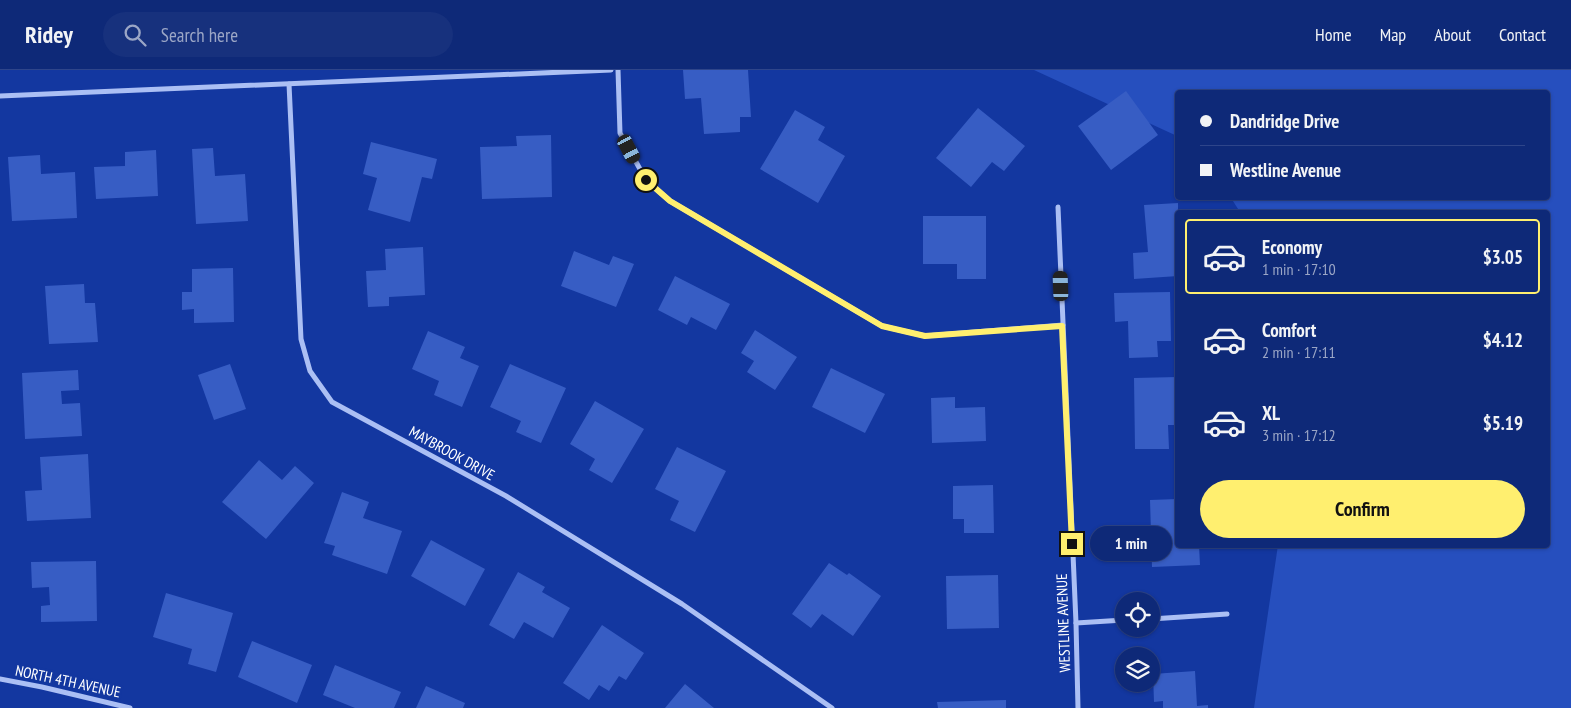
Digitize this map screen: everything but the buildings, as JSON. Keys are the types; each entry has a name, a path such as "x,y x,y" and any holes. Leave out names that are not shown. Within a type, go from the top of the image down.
{"street":[{"path":"0,96 611,70"},
{"path":"618,70 620,133 646,180 670,201 882,326 925,336 1062,326"},
{"name":"MAYBROOK DRIVE","path":"289,84 301,339 310,371 332,402 506,496 682,604 832,708"},
{"name":"WESTLINE AVENUE","path":"1058,207 1078,708"},
{"path":"1160,618 1227,614"},
{"path":"1076,623 1115,621"},
{"name":"NORTH 4TH AVENUE","path":"0,679 130,708"}],"shaded area":[{"path":"1034,70 1571,70 1571,708 1254,708 1278,548 1550,548 1550,210 1239,210 1232,200 1550,200 1550,90 1175,90 1175,135"}],"route":[{"path":"646,180 670,201 882,326 925,336 1062,326 1072,544"}]}
